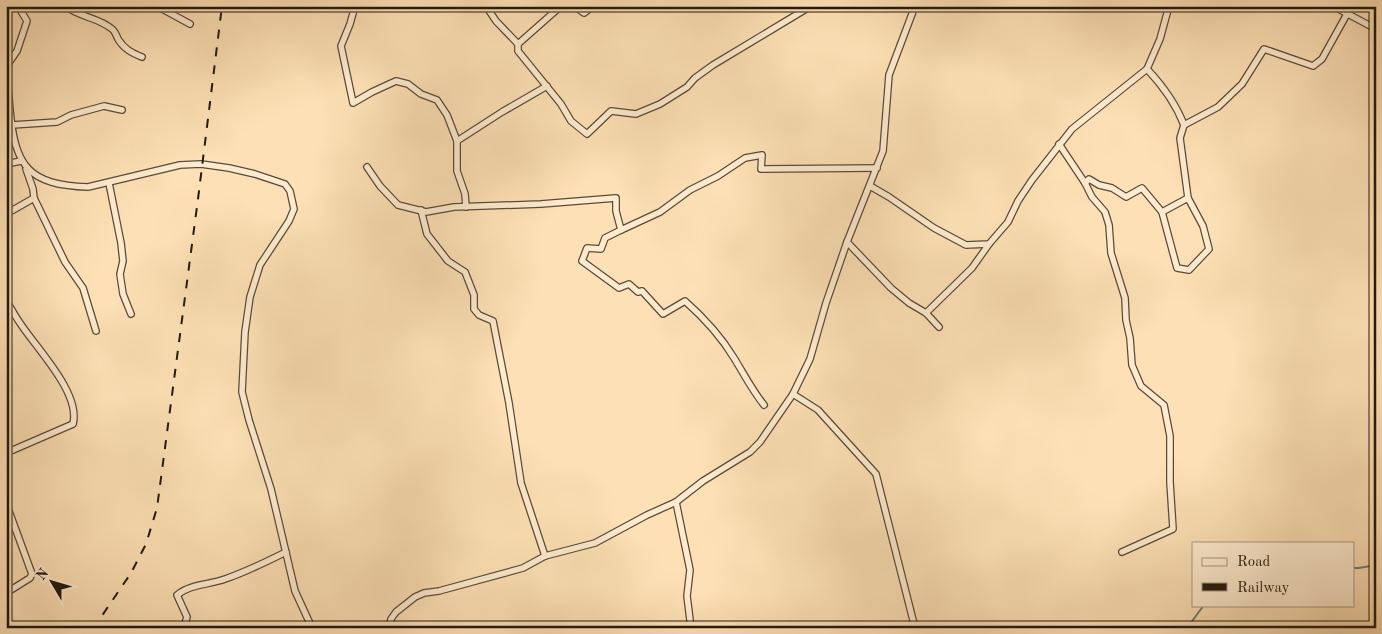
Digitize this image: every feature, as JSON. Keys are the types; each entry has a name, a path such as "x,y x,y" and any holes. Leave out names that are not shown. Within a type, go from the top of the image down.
{"street":[{"path":"6,67 17,51 27,21 18,6"},
{"path":"66,6 71,10 97,19 109,27 129,51 142,57"},
{"path":"158,6 190,24"},
{"path":"355,6 341,46 353,103 396,81 408,84 421,94 437,100 447,115 457,141 457,172 465,194 466,207"},
{"path":"486,6 518,44 518,51 561,104 571,121 587,134 611,111 636,114 660,104 687,87 713,64 811,6"},
{"path":"518,44 561,6"},
{"path":"574,6 584,13 593,6"},
{"path":"388,628 396,612 415,597 424,593 439,591 523,568 545,556 595,543 676,502 703,481 750,452 760,442 793,394 810,359 826,303 847,242 883,151 889,75 915,6"},
{"path":"926,313 972,268 1008,222 1018,201 1032,180 1072,129 1147,69 1160,39 1169,6"},
{"path":"1333,6 1376,28"},
{"path":"1184,126 1218,107 1242,84 1264,49 1313,66 1322,59 1347,14"},
{"path":"1085,183 1089,179 1099,185 1112,188 1126,197 1142,188 1162,212 1177,268 1189,270 1209,249 1203,226 1188,198 1180,138 1184,126 1178,111 1161,84 1147,69"},
{"path":"6,80 8,104 21,161 33,175 43,179 75,187 88,187 109,184 180,165 201,164 256,174 284,184 290,191 294,209 289,221 260,265 252,289 244,332 242,392 271,489 295,590 312,628"},
{"path":"457,141 547,86"},
{"path":"12,125 57,122 71,115 104,106 122,110"},
{"path":"1059,144 1092,197 1105,212 1109,225 1111,253 1126,298 1126,320 1130,338 1132,365 1142,386 1164,405 1170,436 1173,529 1122,552"},
{"path":"764,405 754,392 734,357 685,301 663,314 642,291 638,292 629,284 618,288 582,261 587,248 601,249 605,238 660,212 690,190 718,176 745,158 762,155 761,169 877,168"},
{"path":"6,164 21,161"},
{"path":"25,167 33,189 34,198 65,262 83,288 96,330"},
{"path":"367,167 380,186 398,204 426,212 466,207 616,198 616,211 621,230"},
{"path":"109,184 121,243 123,261 120,274 123,294 131,314"},
{"path":"870,186 934,228 966,245 989,244"},
{"path":"6,214 34,198"},
{"path":"1162,212 1188,198"},
{"path":"421,210 427,234 448,262 465,272 474,295 474,309 480,315 493,321 508,394 521,483 545,556"},
{"path":"847,242 891,288 908,303 926,313 939,327"},
{"path":"6,300 20,324 48,360 67,390 75,418 73,424 6,453"},
{"path":"793,394 807,401 826,418 878,479 893,544 916,628"},
{"path":"676,502 690,570 687,596 691,628"},
{"path":"6,503 32,574 30,578 6,593"},
{"path":"182,628 187,617 177,595 183,590 223,580 286,552"}],"waterway":[{"path":"1354,568 1376,565"},
{"path":"1187,628 1203,606"}],"railway":[{"path":"91,628 97,623 131,573 146,544 157,508 222,6"}]}
